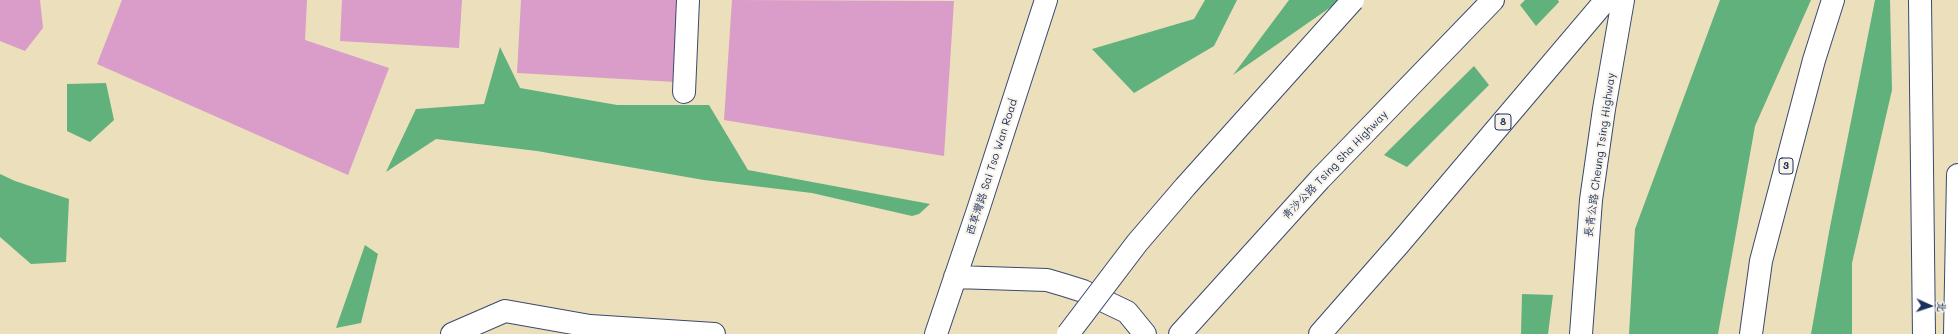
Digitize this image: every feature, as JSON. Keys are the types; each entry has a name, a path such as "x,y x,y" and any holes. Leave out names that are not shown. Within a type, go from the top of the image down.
{"main road":[{"path":"684,92 688,0"},
{"name":"西草灣路 Sai Tso Wan Road","path":"936,334 1046,0"},
{"path":"1068,334 1137,243 1185,187 1353,0"},
{"name":"青沙公路 Tsing Sha Highway","path":"1180,334 1204,305 1314,185 1493,0"},
{"name":"8","path":"1320,334 1400,244 1606,0"},
{"name":"長青公路 Cheung Tsing Highway","path":"1581,334 1591,200 1604,109 1623,0"},
{"name":"3","path":"1750,334 1762,261 1814,60 1832,0"},
{"path":"1920,0 1924,334"},
{"path":"1955,334 1958,175"},
{"path":"955,277 1047,280 1064,285 1083,291 1128,312 1145,334"},
{"path":"452,334 505,311 590,326 714,334"}],"green space":[{"path":"1205,0 1237,0 1214,46 1134,93 1092,49 1194,19"},
{"path":"1289,0 1341,0 1233,75"},
{"path":"1525,0 1558,0 1559,2 1536,26 1520,5"},
{"path":"1720,0 1811,0 1755,126 1718,334 1629,334 1635,229"},
{"path":"1875,0 1890,0 1892,90 1852,263 1852,334 1811,334 1829,232"},
{"path":"500,47 520,88 617,105 709,105 748,170 930,204 919,214 912,216 812,193 704,180 537,151 436,139 386,172 416,109 484,104"},
{"path":"1474,66 1489,85 1407,167 1384,155"},
{"path":"106,83 114,120 90,142 67,131 67,84"},
{"path":"0,174 15,181 69,199 66,262 31,264 0,237"},
{"path":"365,245 378,254 361,323 336,328"},
{"path":"1522,294 1553,295 1548,334 1521,334"}],"building":[{"path":"0,0 40,0 43,28 25,51 0,41"},
{"path":"122,0 307,0 305,40 389,68 348,175 97,64"},
{"path":"342,0 462,0 459,48 340,41"},
{"path":"521,0 679,0 675,82 517,73"},
{"path":"732,0 954,1 944,156 724,120"}]}
